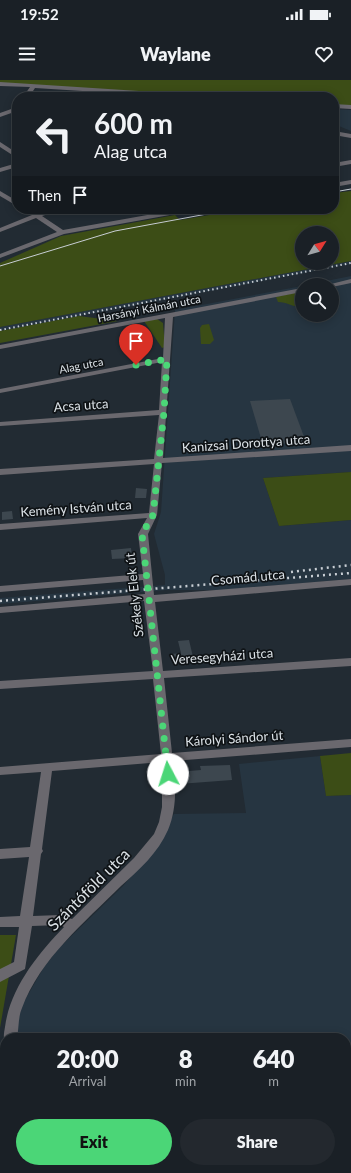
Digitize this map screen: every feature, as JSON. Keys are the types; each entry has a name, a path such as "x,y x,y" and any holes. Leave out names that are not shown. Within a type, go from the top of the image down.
{"street":[{"path":"0,84 134,92"},
{"path":"30,92 34,86"},
{"path":"339,106 351,107"},
{"path":"0,115 12,111"},
{"path":"339,134 351,136"},
{"path":"0,144 12,152"},
{"path":"339,164 351,162"},
{"path":"0,170 12,166"},
{"path":"339,184 351,182"},
{"path":"2,196 12,194"},
{"path":"2,196 12,201"},
{"path":"33,214 62,232"},
{"path":"0,230 43,214"},
{"path":"0,256 43,238 62,232 164,214"},
{"path":"339,283 351,281"},
{"name":"Harsányi Kálmán utca","path":"0,347 295,291"},
{"name":"Székely Elek út","path":"167,758 142,534 153,515 164,412 169,316"},
{"name":"Alag utca","path":"0,391 167,359"},
{"name":"Acsa utca","path":"0,424 164,412"},
{"name":"Kanizsai Dorottya utca","path":"0,472 351,448"},
{"name":"Kemény István utca","path":"0,527 153,515"},
{"path":"0,589 146,577"},
{"name":"Csomád utca","path":"0,610 351,582"},
{"name":"Veresegyházi utca","path":"0,685 351,662"},
{"name":"Károlyi Sándor út","path":"0,771 351,743"},
{"name":"Szántóföld utca","path":"11,1033 15,1009 28,983 44,958 74,925 147,853 162,831 169,806 167,758"},
{"name":"Szántóföld utca","path":"0,976 20,965 48,768"},
{"path":"0,854 37,851"},
{"path":"0,922 60,920 74,925"}],"shaded area":[{"path":"339,109 351,110 351,131 339,126"},
{"path":"351,261 351,264 339,266 339,263"},
{"path":"303,270 320,270 0,331 0,327"},
{"path":"351,276 351,472 263,478 279,526 351,520 351,579 223,590 166,590 0,604 0,598 165,585 165,575 154,534 161,512 175,310 295,287 295,322 339,322 339,278"},
{"path":"320,756 326,796 351,795 351,1033 16,1033 18,1012 44,967 59,948 123,886 149,856 174,814 246,813 239,764"}],"green space":[{"path":"0,80 351,80 351,106 339,105 339,92 145,92 0,83"},
{"path":"351,191 351,261 339,263 339,226 295,226 295,270 303,270 0,327 0,263 61,236 175,215 180,220 215,214 339,214 339,192"},
{"path":"295,292 295,306 278,302 276,297"},
{"path":"79,316 118,321 0,343 0,331"},
{"path":"157,319 163,323 165,347 162,348 144,321"},
{"path":"209,324 214,340 210,344 201,344 200,328 202,325"},
{"path":"351,472 351,520 279,526 263,478"},
{"path":"351,753 351,795 326,796 320,756"},
{"path":"0,935 16,935 0,1028"}],"building":[{"path":"290,399 306,442 263,445 250,401"},
{"path":"136,488 147,489 146,498 135,498"},
{"path":"12,511 13,519 2,520 2,512"},
{"path":"131,548 132,558 112,559 111,550"},
{"path":"189,640 193,657 185,657 186,662 174,664 172,654 181,653 178,641"},
{"path":"230,765 232,780 179,784 177,772 201,770 200,766"}],"tram line":[{"path":"339,191 351,189"},
{"path":"0,266 115,231 207,214"}],"railway":[{"path":"0,330 351,263"},
{"path":"291,572 351,565"},
{"path":"0,601 351,573"}],"route":[{"path":"136,365 167,359 164,412 153,515 142,534 168,774"}]}
